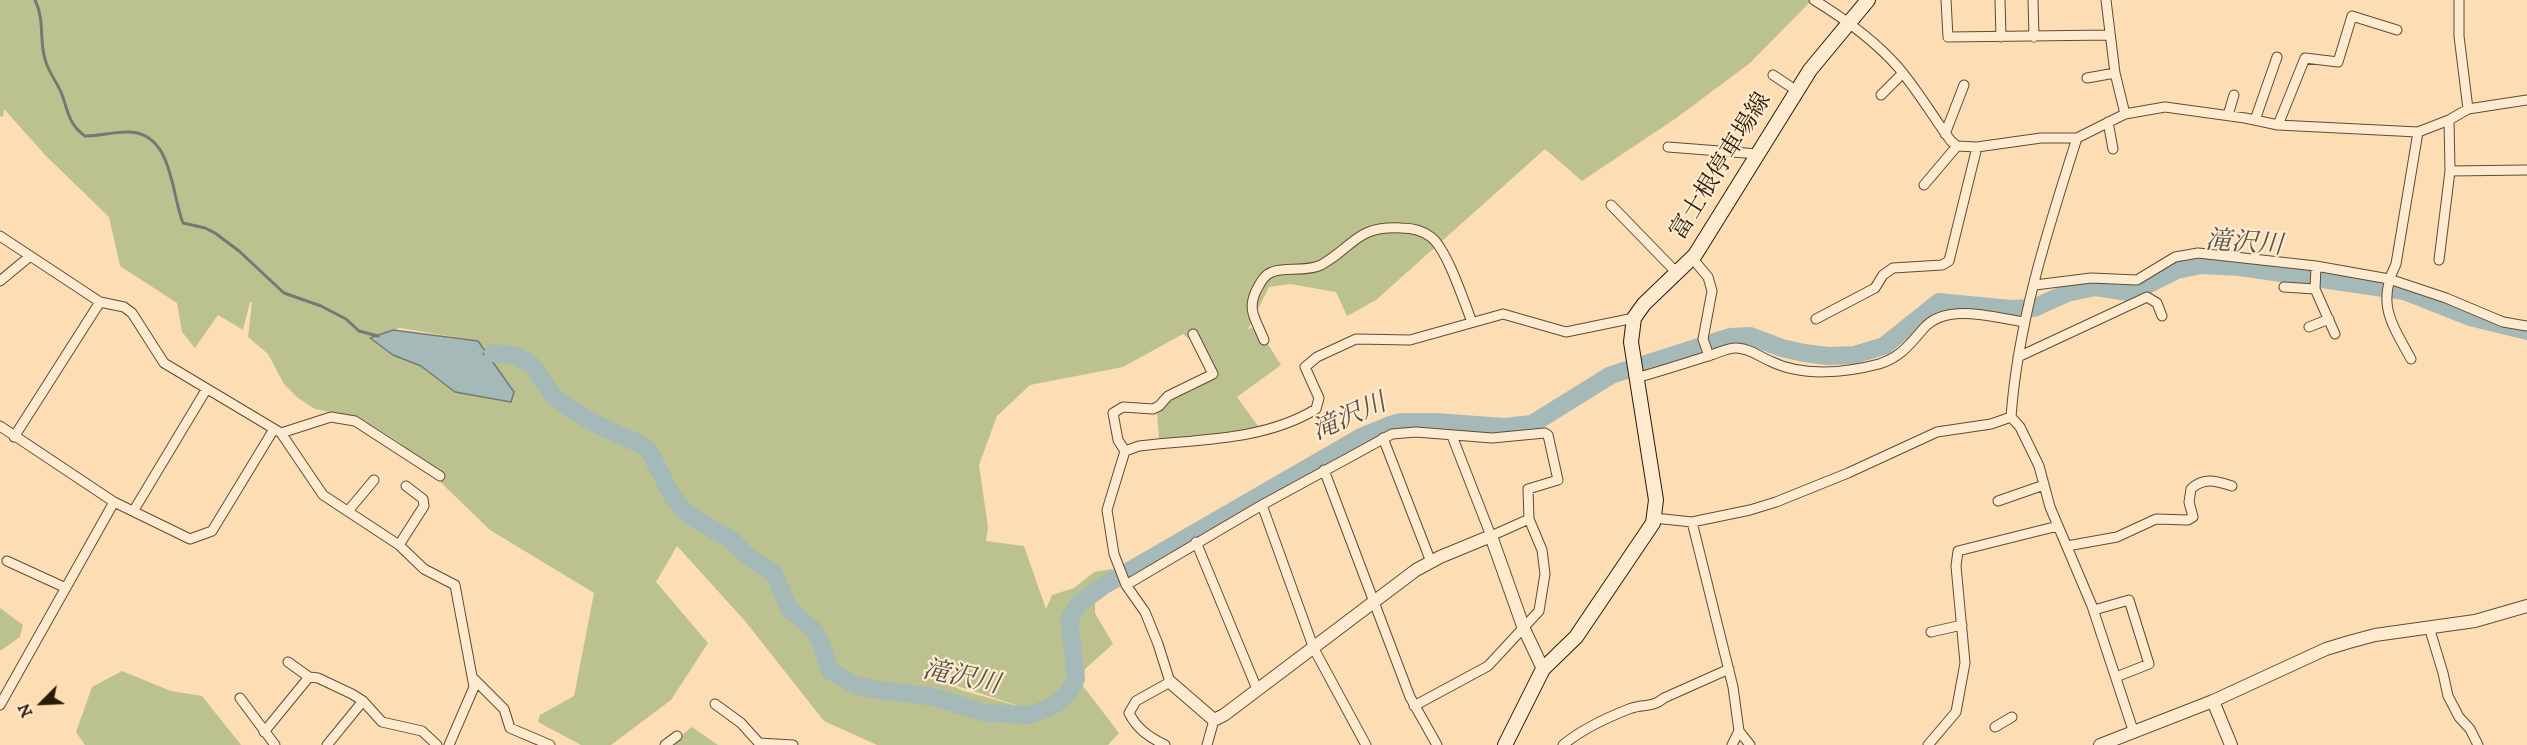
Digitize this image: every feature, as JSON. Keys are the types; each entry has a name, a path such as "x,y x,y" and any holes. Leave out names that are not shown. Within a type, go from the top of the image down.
{"main road":[{"name":"富士根停車場線","path":"1634,318 1644,304 1692,258 1822,53 1868,0"},
{"path":"1505,745 1543,669 1582,629 1637,548 1654,518 1656,500 1631,342 1634,318"}],"street":[{"path":"1814,0 1850,22 1887,55 1903,73 1956,146 1977,147 2041,138 2077,138 2125,114 2165,107 2278,125 2418,132 2449,120 2468,109 2527,100"},
{"path":"1946,0 1948,38 2110,35"},
{"path":"2000,0 2001,38"},
{"path":"2033,0 2034,38"},
{"path":"2106,0 2115,73 2125,114"},
{"path":"2459,0 2459,36 2468,109"},
{"path":"2278,125 2305,58 2338,62 2352,16 2397,30"},
{"path":"2255,120 2277,57"},
{"path":"1881,95 1903,73"},
{"path":"2087,78 2115,73"},
{"path":"1773,75 1797,91"},
{"path":"1946,134 1964,85"},
{"path":"2228,116 2234,95"},
{"path":"2439,260 2450,171 2449,120"},
{"path":"2108,122 2113,148"},
{"path":"2411,359 2394,328 2385,302 2389,279 2396,264 2418,132"},
{"path":"2077,138 2044,242 2025,319 2011,417 2025,437 2039,466 2058,526 2094,610 2134,733"},
{"path":"1924,185 1956,146"},
{"path":"1668,147 1758,154"},
{"path":"1816,319 1875,288 1883,275 1893,268 1942,265 1949,261 1977,147"},
{"path":"2450,171 2527,170"},
{"path":"1611,205 1677,273"},
{"path":"1264,340 1251,308 1251,299 1262,279 1272,272 1288,272 1320,266 1369,230 1384,227 1413,228 1430,236 1441,247 1472,322"},
{"path":"0,236 100,302 124,307 132,313 164,363 277,431 323,495 399,545 424,569 455,585 463,617 465,642 474,687 449,745"},
{"path":"2035,285 2091,278 2137,280 2175,257 2198,252 2316,266 2389,279 2446,297 2503,322 2527,326"},
{"path":"0,281 29,257"},
{"path":"1692,258 1708,277 1712,291 1703,339 1709,356"},
{"path":"2316,266 2315,289 2335,334"},
{"path":"2284,287 2315,289"},
{"path":"2018,357 2147,297 2157,303 2162,316"},
{"path":"14,437 100,302"},
{"path":"1636,378 1735,347 1756,352 1770,361 1789,367 1810,370 1850,370 1899,356 1925,326 1936,318 1949,314 1962,312 2025,319"},
{"path":"1125,451 1139,446 1261,432 1300,418 1316,409 1319,398 1305,367 1317,357 1356,339 1410,340 1503,314 1566,332 1634,318"},
{"path":"2309,327 2329,319"},
{"path":"1193,334 1213,374 1168,396 1153,409 1123,407 1113,413 1118,440 1125,451 1107,510 1114,554 1125,581 1145,612 1170,682 1214,720"},
{"path":"134,510 206,390"},
{"path":"0,426 114,502 190,539 212,531 277,431 332,417 355,421 440,476"},
{"path":"1654,518 1692,522 1724,517 1776,502 1848,473 1937,432 1991,424 2011,417"},
{"path":"1125,581 1392,434 1416,432 1492,438 1545,433 1548,435 1558,480 1528,489 1529,519 1542,550 1545,574 1539,611 1488,666 1414,706"},
{"path":"1452,436 1524,629 1543,669"},
{"path":"1383,438 1431,562"},
{"path":"1324,470 1414,706 1437,745"},
{"path":"348,511 374,480"},
{"path":"2067,546 2117,537 2156,519 2188,520 2193,517 2189,502 2191,489 2197,484 2211,480 2232,486"},
{"path":"1998,501 2044,485"},
{"path":"399,545 424,507 423,499 406,486"},
{"path":"0,705 114,502"},
{"path":"1262,505 1314,649 1366,745"},
{"path":"1214,720 1224,716 1374,601 1431,562 1529,519"},
{"path":"1692,522 1729,669 1739,731 1749,745"},
{"path":"1928,745 1956,712 1965,663 1956,566 1958,550 2058,526"},
{"path":"1196,542 1257,689"},
{"path":"7,561 66,588"},
{"path":"2094,610 2129,600 2149,664 2116,677"},
{"path":"2100,745 2213,701 2326,649 2375,635 2475,621 2527,606"},
{"path":"1931,632 1962,625"},
{"path":"2428,627 2448,696 2458,717 2470,729 2478,745"},
{"path":"288,662 309,677 318,678 363,701 382,722 422,731 437,745"},
{"path":"1563,745 1583,731 1632,708 1655,705 1664,698 1729,669"},
{"path":"264,732 309,677"},
{"path":"474,679 504,709 510,728 550,745"},
{"path":"1165,745 1142,731 1129,713 1136,701 1170,682"},
{"path":"240,698 275,745"},
{"path":"327,745 363,701"},
{"path":"2213,701 2231,745"},
{"path":"715,704 741,723 759,744 792,745"},
{"path":"1995,727 2012,717"},
{"path":"1207,745 1214,720"},
{"path":"1732,745 1739,731"},
{"path":"665,745 677,736"}],"green space":[{"path":"0,0 1812,0 1750,63 1675,119 1582,181 1545,149 1376,300 1347,316 1336,292 1290,284 1269,287 1248,329 1257,327 1281,365 1237,397 1261,430 1159,440 1157,412 1165,402 1209,376 1210,356 1183,334 1123,367 1030,385 997,416 979,465 988,527 986,541 1024,546 1046,609 1052,595 1074,588 1094,572 1112,569 1118,579 1095,603 1095,613 1113,644 1085,669 1083,686 1119,733 1108,745 877,745 824,721 745,621 677,546 656,582 708,643 671,700 611,745 581,745 538,722 540,715 574,696 594,593 490,530 400,443 360,418 315,409 298,398 284,384 268,354 248,337 252,302 250,302 243,330 218,315 195,348 182,332 177,303 120,266 109,217 46,156 4,109 3,117 0,116","holes":["400,328 478,341 455,392 421,366 393,355 370,338","948,683 1028,709 961,690"]},
{"path":"0,608 23,625 20,637 0,651"},
{"path":"122,671 171,691 202,696 241,745 85,745 76,732 92,687"},
{"path":"692,727 718,745 669,745"}],"shaded area":[{"path":"393,330 478,341 514,392 511,402 455,392 421,366 393,355 370,338"}],"waterway":[{"path":"35,0 40,15 46,63 61,92 72,122 79,131 85,136 127,132 142,134 162,153 168,166 183,223 215,233 239,251 284,293 321,306 346,319 359,331 378,336"},
{"name":"滝沢川","path":"493,353 516,356 531,364 554,397 598,425 642,445 649,451 672,496 686,513 733,541 748,557 774,573 789,609 815,631 830,671 855,685 872,689 934,697 985,713 1030,715 1055,705 1069,692 1076,679 1069,620 1080,603 1103,586 1361,437 1400,422 1504,427 1532,424 1611,375 1730,337 1750,336 1782,348 1804,353 1828,356 1854,355 1884,346 1939,302 2010,309 2034,308 2067,293 2095,287 2128,292 2177,270 2201,265 2240,267 2404,291 2470,317 2527,331"},
{"path":"484,354 493,353"}]}
